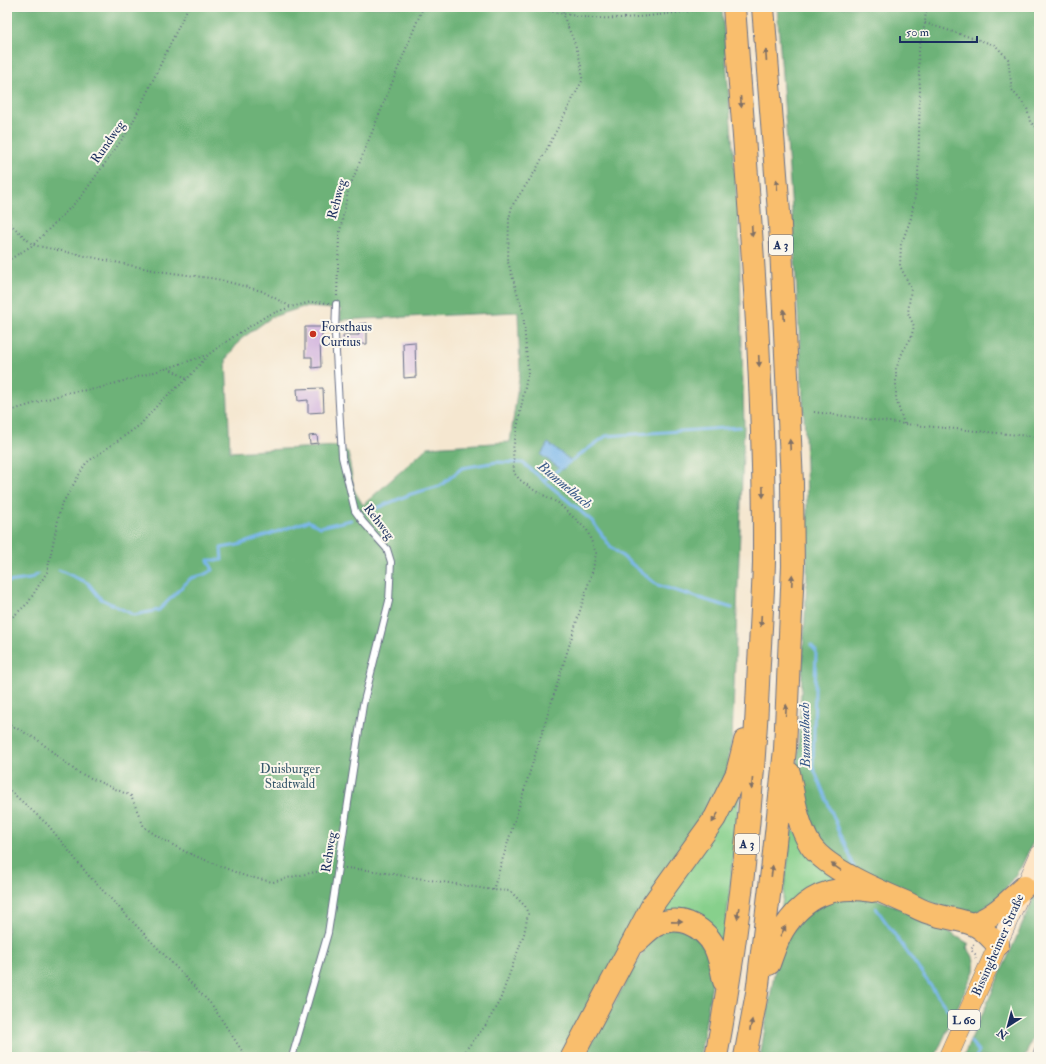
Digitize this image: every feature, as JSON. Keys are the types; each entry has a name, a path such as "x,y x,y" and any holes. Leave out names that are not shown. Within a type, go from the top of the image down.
{"highway":[{"name":"A 3","path":"716,1057 727,997 745,858 753,777 764,565 760,383 752,226 734,7"},
{"name":"A 3","path":"745,1057 757,993 785,749 793,566 792,484 780,225 763,7"},
{"path":"572,1057 653,904 715,818 728,794 737,773 758,689"},
{"path":"785,749 796,810 803,830 812,847 846,874 882,893 932,914 972,924 983,930 996,948"},
{"path":"972,924 994,914 1024,887"},
{"path":"757,993 782,931 795,914 811,899 825,892 840,890 859,889 882,893"},
{"path":"932,914 961,935 996,948"},
{"path":"632,946 655,926 667,922 680,920 699,927 709,937 719,956 727,997"}],"main road":[{"name":"Bissingheimer Straße","path":"948,1057 1039,854"}],"lane":[{"name":"Rehweg","path":"292,1057 328,933 363,705 389,601 391,562 387,549 355,511 342,457 335,335 336,304"}],"path":[{"name":"Rundweg","path":"7,261 33,245 80,197 130,128 188,7"},
{"name":"Rehweg","path":"336,304 339,236 348,192 424,7"},
{"path":"529,7 593,18 630,17 740,7"},
{"path":"493,890 593,569 596,553 587,530 558,503 534,490 520,480 514,473 513,449 528,372 523,312 508,262 510,219 512,206 536,170 582,81 582,71 562,7"},
{"path":"904,424 896,399 896,369 903,351 911,338 914,326 908,313 911,288 900,266 901,245 911,218 918,180 920,88 918,53 925,23 926,7"},
{"path":"1007,7 1039,10"},
{"path":"925,23 995,45 1008,59 1012,90 1027,108 1030,122 1039,129"},
{"path":"7,221 33,245 158,272 217,280 262,291 291,307"},
{"path":"7,622 28,603 47,572 61,506 86,463 140,425 160,401 187,379 209,354 236,335 268,315 291,307 311,302 336,304"},
{"path":"7,412 70,392 96,389 168,368 209,354"},
{"path":"168,368 187,379"},
{"path":"814,412 904,424 1039,437"},
{"path":"7,722 38,740 77,772 131,796 144,827 160,838 188,853 245,876 273,882 338,867 367,870 493,890 510,891 525,906 528,914 524,934 500,1000 486,1025 460,1057"},
{"path":"7,788 48,826 89,876 212,1005 246,1057"}],"green space":[{"name":"Duisburger Stadtwald","path":"7,7 722,7 739,228 744,427 732,739 727,771 715,805 562,1057 7,1057","holes":["303,307 341,309 340,320 518,312 520,371 510,442 428,447 363,505 354,490 348,452 337,446 230,452 226,359 241,339 272,317"]},
{"path":"777,7 1039,7 1039,830 1021,867 998,899 969,917 854,873 816,843 797,772 807,578 807,499 805,434 793,224"},
{"path":"740,785 731,883 723,944 660,919 661,908"},
{"path":"792,829 847,881 783,916 781,913"},
{"path":"1039,887 1039,1021 1025,1057 963,1057"},
{"path":"861,893 915,914 943,928 969,944 967,948 974,959 974,971 935,1057 760,1057 778,951 813,902"},
{"path":"668,927 693,931 713,957 712,983 700,1057 583,1057 650,940"}],"water":[{"path":"548,443 570,460 562,470 541,455"}],"building":[{"path":"367,323 367,344 344,345 343,335 359,335 359,324"},
{"path":"305,327 322,327 322,341 320,340 321,367 312,368 312,357 305,357"},
{"path":"415,342 416,377 404,378 403,343"},
{"path":"323,388 324,412 308,413 308,400 298,401 297,389"},
{"path":"317,435 318,443 310,444 309,436"}],"waterway":[{"path":"543,481 606,436 740,427"},
{"name":"Bummelbach","path":"367,512 411,494 440,486 462,468 497,462 523,463 592,521 610,546 657,585 732,608"},
{"name":"Bummelbach","path":"59,570 88,583 101,599 134,615 159,610 191,578 203,575 213,570 208,560 222,560 221,548 238,545 308,521 320,527 351,520"},
{"name":"Bummelbach","path":"7,582 30,579 38,574"},
{"name":"Bummelbach","path":"811,645 816,651 813,767 854,866"},
{"name":"Bummelbach","path":"876,908 947,1009"},
{"name":"Bummelbach","path":"971,1042 979,1052 976,1057"}],"railway":[{"path":"1034,1057 1039,1044"}],"place":[{"name":"Forsthaus Curtius","path":"313,334"}]}
